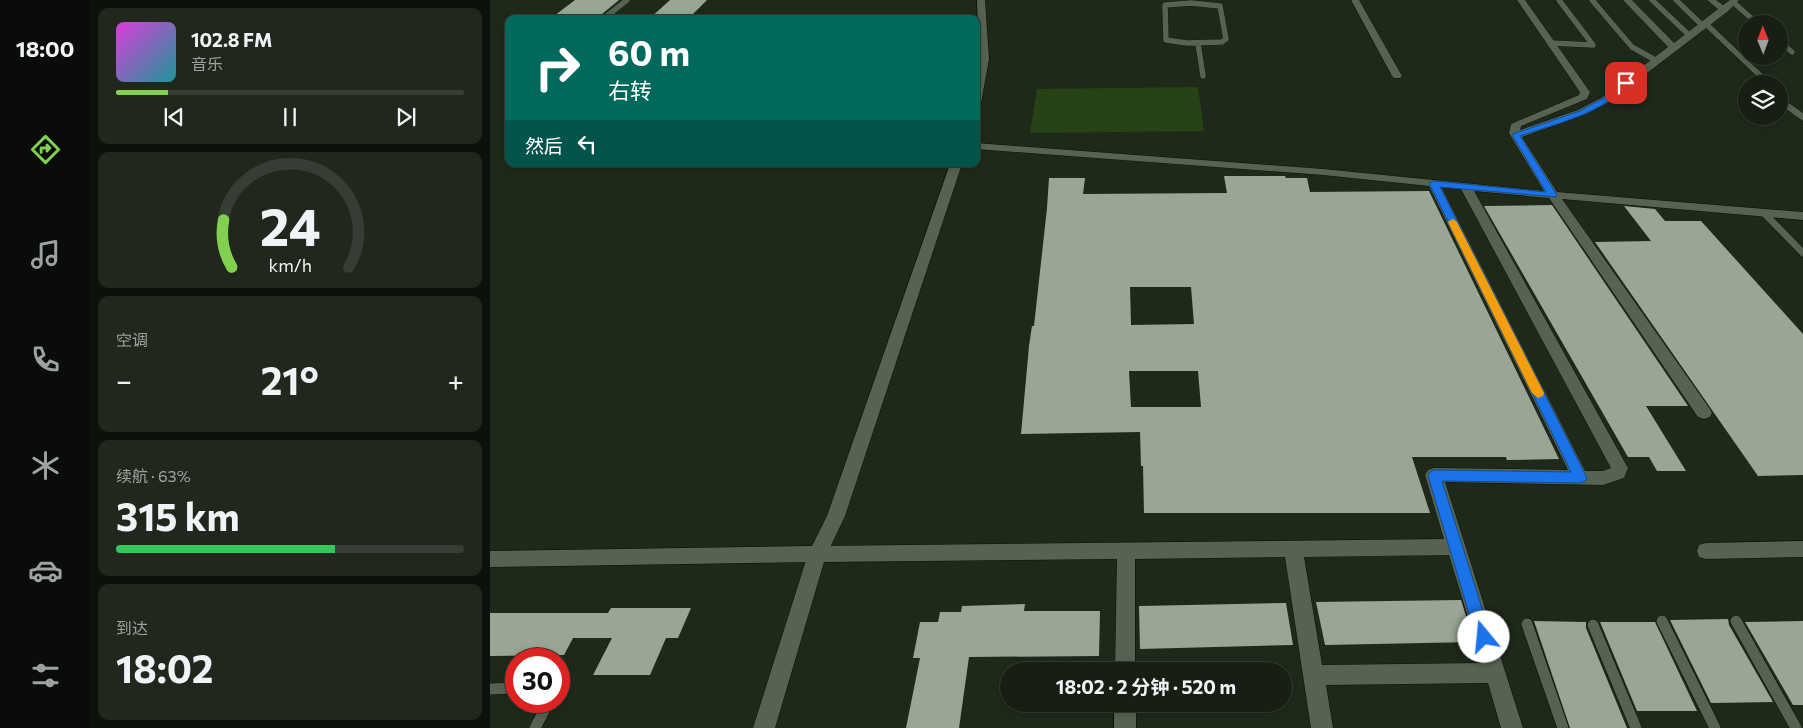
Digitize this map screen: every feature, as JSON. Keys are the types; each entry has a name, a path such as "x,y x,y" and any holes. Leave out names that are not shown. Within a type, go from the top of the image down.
{"street":[{"path":"980,81 984,59 981,0"},
{"path":"1355,0 1397,76"},
{"path":"1520,0 1585,92 1585,95"},
{"path":"1627,0 1674,48"},
{"path":"1711,0 1724,10"},
{"path":"1516,135 1582,112 1605,100 1734,2"},
{"path":"1605,100 1585,95 1516,124 1514,129 1552,195 1704,413"},
{"path":"1788,106 1803,118"},
{"path":"980,146 1303,170 1552,195 1803,216"},
{"path":"764,728 817,554 836,516 955,167"},
{"path":"1434,183 1580,478"},
{"path":"1466,186 1620,468 1618,473 1612,477 1434,476 1512,728"},
{"path":"490,559 1456,547"},
{"path":"1293,549 1322,728"},
{"path":"1706,551 1803,550"},
{"path":"1125,662 1126,551"},
{"path":"1313,675 1495,673"},
{"path":"1125,712 1125,728"}],"lane":[{"path":"608,15 627,0"},
{"path":"1551,43 1593,45 1559,0"},
{"path":"1592,0 1632,46 1657,61"},
{"path":"1652,0 1690,36"},
{"path":"1676,0 1759,75"},
{"path":"1191,2 1220,6 1226,39 1222,42 1198,43 1166,40 1165,5 1191,2"},
{"path":"1734,2 1748,15"},
{"path":"1198,43 1203,76"},
{"path":"1788,49 1792,52"},
{"path":"1764,213 1803,253"},
{"path":"1736,621 1796,728"},
{"path":"1662,622 1715,728"},
{"path":"1527,624 1563,728"},
{"path":"1593,625 1636,728"},
{"path":"490,689 505,688"},
{"path":"535,728 543,713"}],"green space":[{"path":"1198,87 1204,131 1030,133 1037,89"}],"building":[{"path":"575,0 619,0 601,15 555,15"},
{"path":"670,0 707,0 692,15 653,15"},
{"path":"1224,176 1307,178 1310,192 1429,191 1559,459 1507,460 1506,457 1412,457 1430,513 1144,513 1140,432 1021,434 1029,346 1032,326 1034,326 1049,178 1085,178 1083,194 1227,193","holes":["1130,287 1191,287 1194,324 1131,325","1129,371 1198,371 1201,407 1131,407"]},
{"path":"1552,205 1688,406 1646,406 1686,471 1657,471 1649,457 1628,457 1484,206"},
{"path":"1624,206 1655,209 1665,221 1701,221 1803,334 1803,475 1758,476 1595,242 1651,241"},
{"path":"1461,600 1474,642 1325,645 1316,602"},
{"path":"1286,603 1293,645 1140,649 1139,606"},
{"path":"1025,604 1024,611 1100,611 1099,656 969,657 959,728 906,728 920,658 913,658 920,622 938,622 940,612 961,612 962,606"},
{"path":"611,608 691,608 678,638 666,638 650,675 593,675 612,638 573,638 568,648 505,648 505,656 490,656 490,613 608,613"},
{"path":"1728,619 1729,625 1773,702 1711,703 1670,620"},
{"path":"1534,621 1586,622 1586,628 1627,728 1570,728"},
{"path":"1803,621 1803,705 1793,705 1745,622"},
{"path":"1600,622 1655,622 1697,711 1637,711"}],"slow traffic":[{"path":"1453,222 1538,393"}],"route":[{"path":"1484,637 1434,476 1580,478 1434,183 1552,195 1516,135 1582,112 1605,100 1626,83"}]}
